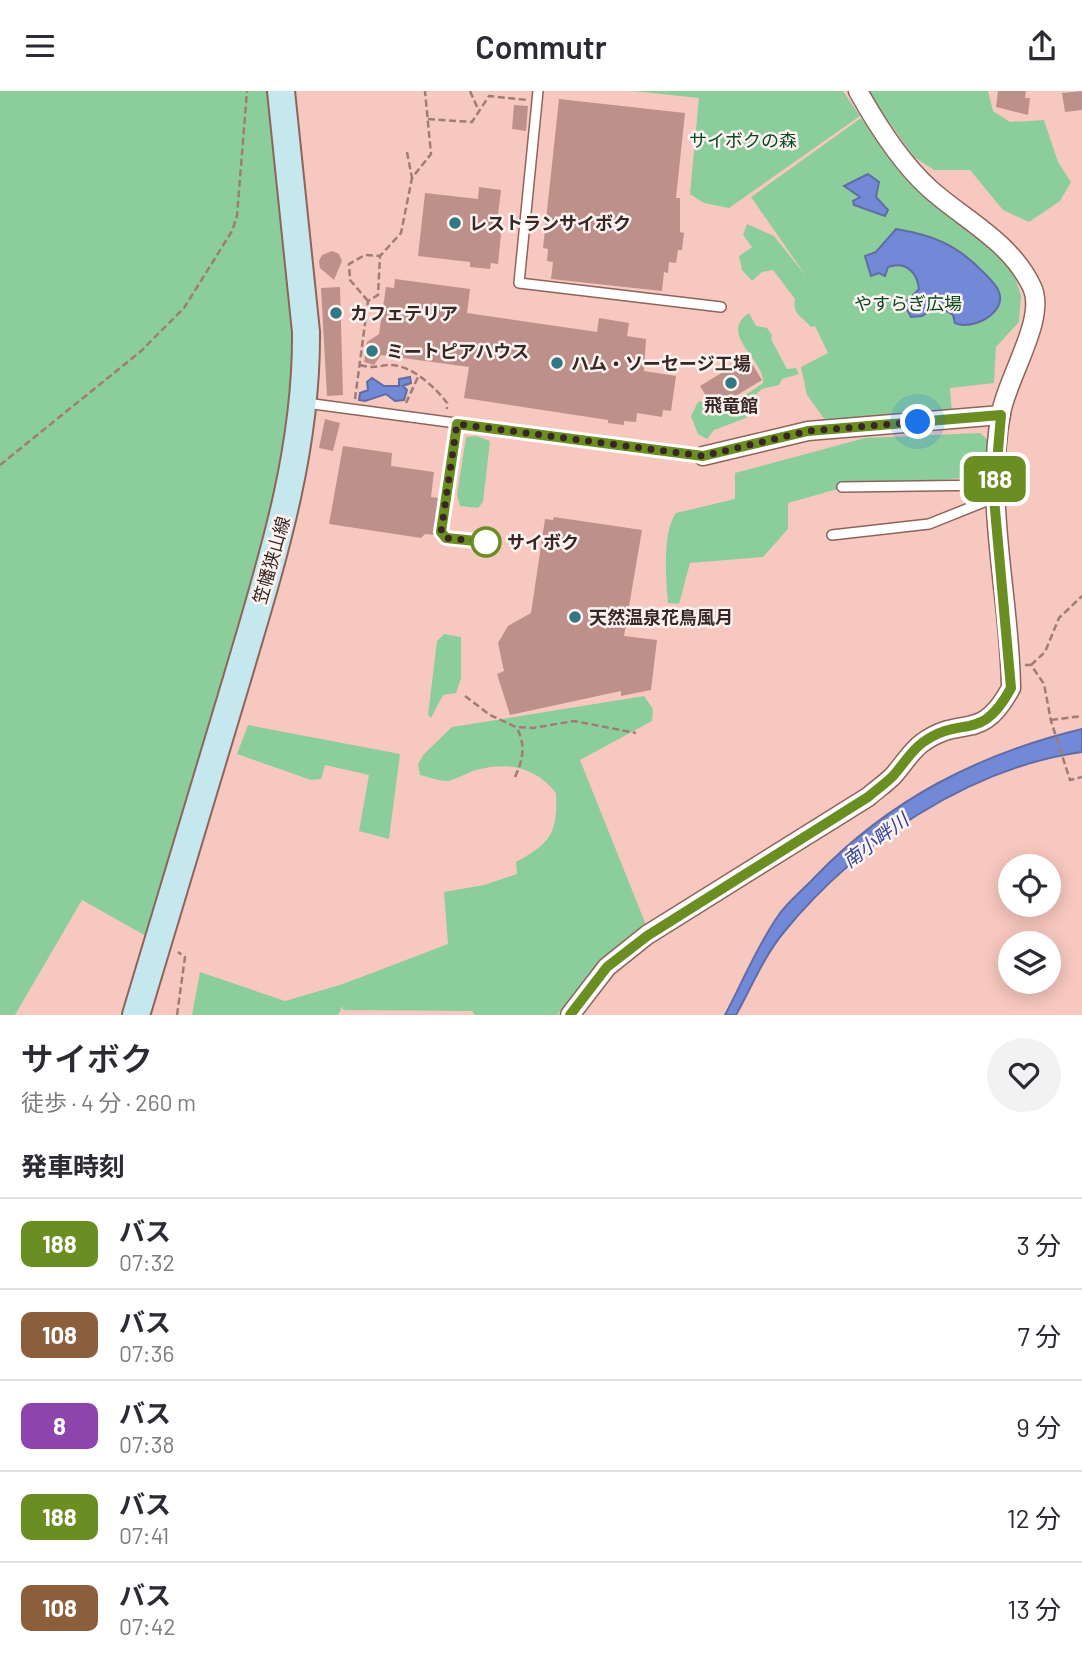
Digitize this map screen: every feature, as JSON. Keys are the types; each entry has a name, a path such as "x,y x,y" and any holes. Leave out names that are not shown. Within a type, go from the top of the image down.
{"main road":[{"name":"笠幡狭山線","path":"136,1015 284,516 297,459 306,365 304,302 281,91"}],"street":[{"path":"570,1015 607,967 647,936 868,797 891,778 921,743 941,733 986,723 999,710 1011,688 994,491 1001,415 1014,367 1029,340 1036,315 1034,291 1020,265 1003,245 928,187 873,118 858,91"},
{"path":"703,456 808,431 1001,415"}],"lane":[{"path":"537,96 519,283 720,307"},
{"path":"303,403 703,456"},
{"path":"457,424 441,532 446,538 486,542"},
{"path":"842,487 994,491"},
{"path":"832,535 929,524 994,491"}],"path":[{"path":"0,465 140,352 184,308 232,231 237,216 247,91"},
{"path":"412,177 431,154 425,91"},
{"path":"470,91 478,109"},
{"path":"428,119 472,122 489,96 537,96"},
{"path":"368,301 378,295 380,256 401,233 412,177 407,152"},
{"path":"354,409 368,301 351,280 349,264 365,255 380,256"},
{"path":"360,365 377,369 385,366 399,367 419,376 447,403 446,422"},
{"path":"404,416 405,406 419,376"},
{"path":"1011,664 1031,665 1045,653 1059,618 1082,596"},
{"path":"1031,665 1044,684 1051,720 1070,780 1082,776"},
{"path":"465,696 490,715 516,727 533,728 574,720 636,733"},
{"path":"1051,720 1082,716"},
{"path":"515,777 524,752 523,740 516,727"},
{"path":"159,938 185,957 177,1015"}],"green space":[{"path":"0,91 270,91 294,310 296,400 285,471 190,807 171,854 146,936 82,900 15,1015 0,1015"},
{"name":"サイボクの森","path":"633,91 843,91 860,116 729,208 704,203 690,194 699,98"},
{"path":"867,91 988,91 993,111 1010,122 1044,120 1058,162 1071,182 1060,201 1029,222 1003,210 970,170 934,170 914,157"},
{"name":"やすらぎ広場","path":"861,118 921,195 995,249 1014,274 1021,296 1019,322 996,347 994,383 950,388 952,413 825,420 807,395 801,367 828,353 815,326 811,327 798,315 795,299 773,270 762,272 752,281 742,270 739,256 752,247 743,235 747,224 774,236 806,276 751,197"},
{"path":"749,313 756,326 767,328 772,335 771,339 787,369 796,368 799,374 782,379 779,385 762,389 748,401 746,418 714,430 707,439 698,434 691,416 698,402 703,401 716,415 763,383 758,366 740,339 738,330 741,321"},
{"path":"980,433 992,443 989,471 983,476 834,490 788,503 788,529 763,557 690,563 679,604 668,603 667,543 676,513 735,499 735,473 865,438"},
{"path":"476,436 490,441 483,502 478,508 460,506 457,495 466,437"},
{"path":"444,634 461,637 461,678 456,693 443,695 431,718 428,715 437,641"},
{"path":"644,696 653,709 652,721 580,760 646,925 603,959 557,1015 343,1010 343,1006 338,1015 192,1015 200,972 285,1001 343,984 448,944 444,892 484,885 517,874 516,862 537,849 550,836 555,818 556,793 539,777 508,766 485,768 447,781 420,775 418,764 424,754 452,727"},
{"path":"248,725 400,754 389,839 359,831 369,775 325,765 321,779 311,780 237,754"}],"water":[{"path":"868,174 879,182 876,197 888,210 885,216 854,205 853,201 860,197 844,186"},
{"path":"896,229 943,242 963,254 996,286 1000,300 998,307 979,322 962,325 955,323 953,315 939,306 922,316 911,317 904,304 919,289 913,273 905,267 894,266 888,267 885,276 879,273 871,276 865,256 876,252"},
{"path":"410,377 411,383 403,386 407,390 404,400 395,401 386,394 365,401 359,400 360,393 368,390 367,382 372,378 384,386 399,386 399,379"},
{"name":"南小畔川","path":"1082,729 1082,752 1039,761 997,775 957,793 917,815 845,869 777,941 736,1015 725,1015 763,940 782,911 843,850 873,825 937,783 971,767 1044,739"}],"building":[{"path":"998,91 1026,91 1025,98 1030,98 1028,115 996,107"},
{"path":"1082,91 1082,110 1065,112 1062,93"},
{"path":"559,99 685,113 676,198 680,198 680,232 684,233 682,250 678,250 676,263 669,262 668,273 664,272 662,291 551,279 553,262 547,261 548,249 543,248"},
{"path":"514,105 528,106 526,131 512,129"},
{"path":"479,187 501,190 497,223 502,224 498,264 491,263 490,269 470,267 470,262 418,256 425,193 478,199"},
{"path":"332,251 339,254 342,261 334,280 320,268 319,261 322,255"},
{"name":"ハム・ソーセージ工場","path":"395,279 470,289 467,313 597,332 599,318 629,323 627,336 646,339 644,371 676,376 671,411 663,410 662,417 637,413 636,422 624,421 624,425 608,423 608,420 464,398 469,367 381,355 374,365 364,362 367,342 379,334 386,287 394,288"},
{"path":"340,287 343,395 327,396 321,288"},
{"name":"飛竜館","path":"748,357 762,380 714,409 700,386"},
{"path":"325,419 340,423 333,451 319,448"},
{"path":"343,446 392,453 391,466 434,472 431,497 439,498 435,535 425,534 421,538 329,524"},
{"name":"天然温泉花鳥風月","path":"554,517 642,530 624,636 657,640 651,690 621,696 621,691 510,715 497,674 504,671 498,643 508,626 531,613 545,519 553,520"}],"bus line":[{"name":"188","path":"486,542 446,538 441,532 457,424 703,456 808,431 1001,415 994,498 1011,664 1011,688 999,710 986,723 941,733 921,743 891,778 868,797 647,936 607,967 570,1015"}],"place":[{"name":"レストランサイボク","path":"455,223"},
{"name":"カフェテリア","path":"336,313"},
{"name":"ミートピアハウス","path":"372,351"},
{"name":"ハム・ソーセージ工場","path":"557,363"},
{"name":"飛竜館","path":"731,383"},
{"name":"サイボク","path":"486,542"},
{"name":"天然温泉花鳥風月","path":"575,617"}],"route":[{"path":"486,542 446,538 441,532 457,424 703,456 808,431 918,422"}]}
